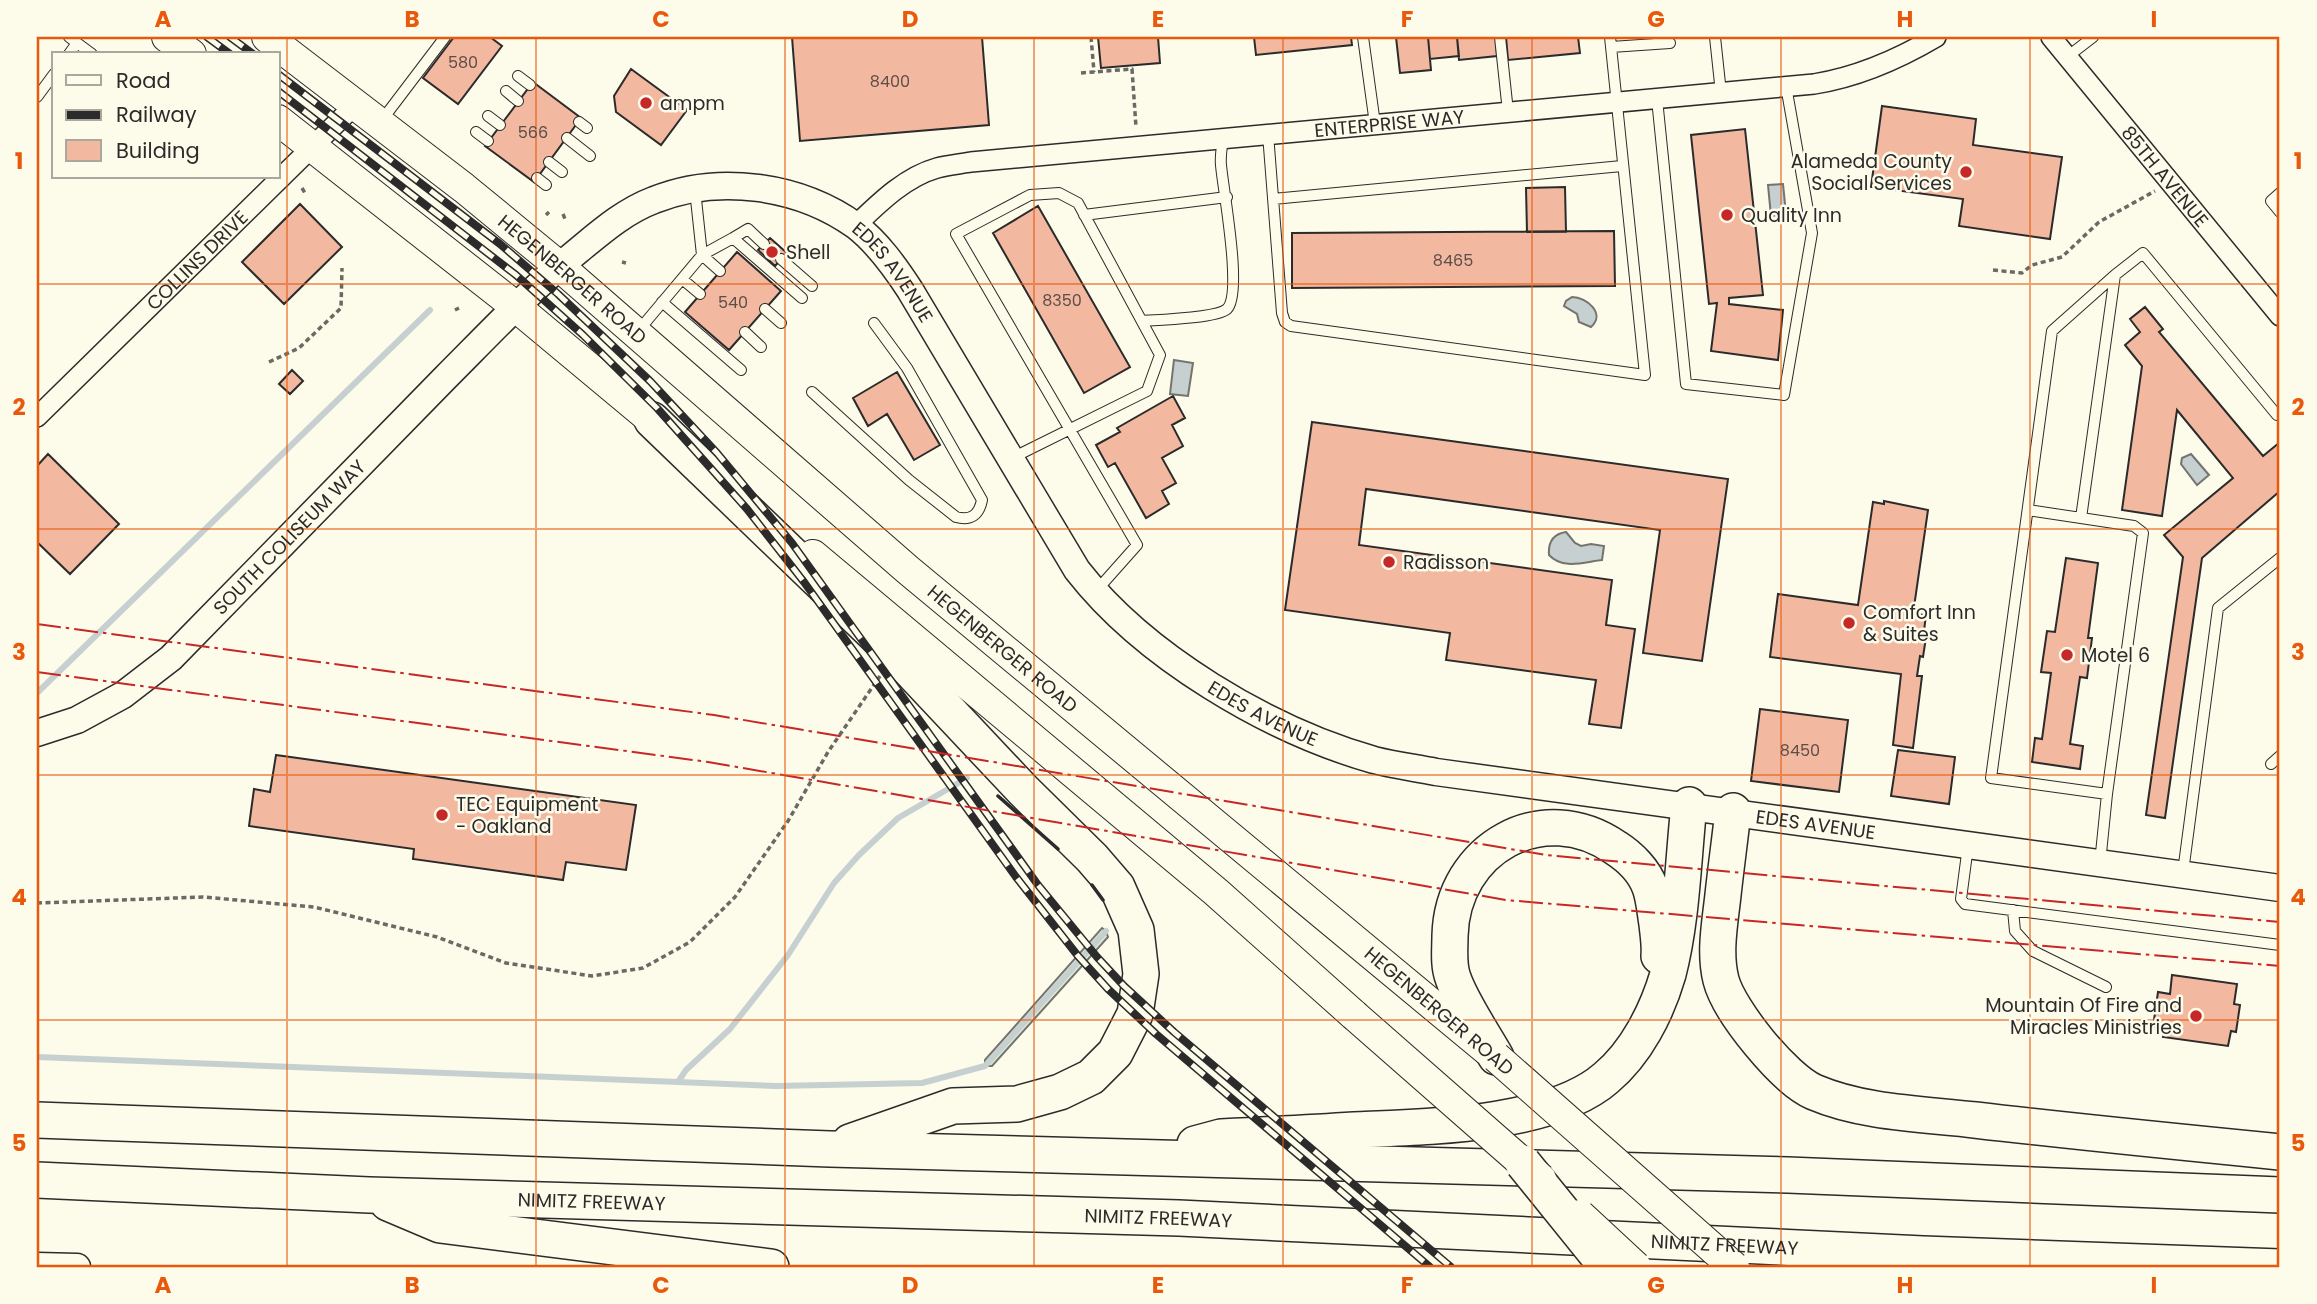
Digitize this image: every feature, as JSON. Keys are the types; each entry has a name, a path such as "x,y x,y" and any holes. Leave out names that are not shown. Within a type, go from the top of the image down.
{"highway":[{"path":"652,420 895,654 1023,790 1092,858 1116,887 1136,930 1141,974 1135,1014 1115,1053 1091,1077 1060,1092 1017,1104 953,1106 830,1149"},
{"path":"1144,1158 1221,1138 1430,1126 1521,1115 1569,1100 1605,1079 1632,1052 1651,1018 1667,976 1676,935 1689,805"},
{"path":"1733,811 1717,946 1721,981 1738,1014 1759,1042 1791,1077 1812,1091 1851,1104 1908,1112 2088,1134 2280,1152"},
{"path":"1496,1057 1452,978 1451,918 1460,887 1478,860 1506,839 1535,828 1571,827 1601,837 1631,858 1650,886 1660,952 1651,1018"},
{"path":"37,1121 830,1149 1788,1175 2280,1195"},
{"path":"1523,1163 1607,1267"},
{"name":"NIMITZ FREEWAY","path":"37,1180 369,1195 1179,1218 1923,1254 2280,1267"},
{"path":"369,1195 440,1225 771,1267"},
{"path":"1834,1267 1923,1254"}],"main road":[{"path":"167,37 188,52"},
{"name":"HEGENBERGER ROAD","path":"267,37 356,104 559,266 908,570 1496,1057 1734,1267"},
{"path":"280,121 515,306 1216,892 1523,1163 1636,1267"}],"street":[{"name":"ENTERPRISE WAY","path":"856,226 878,203 906,183 936,169 971,162 1616,103 1835,80 1877,67 1936,37"},
{"name":"85TH AVENUE","path":"2051,37 2280,316"},
{"name":"COLLINS DRIVE","path":"37,417 356,104"},
{"name":"EDES AVENUE","path":"515,306 605,228 654,199 695,188 741,185 780,192 818,205 856,226 895,266 1010,460 1077,569 1095,593 1131,628 1202,679 1258,714 1312,738 1374,760 1436,772 2280,888"},
{"name":"SOUTH COLISEUM WAY","path":"37,733 77,719 123,695 171,658 515,306"},
{"path":"37,1266 77,1267"}],"lane":[{"path":"380,123 446,37"},
{"path":"1363,37 1375,124"},
{"path":"1500,37 1508,113"},
{"path":"1715,37 1721,93"},
{"path":"2067,57 2093,37"},
{"path":"73,40 89,52"},
{"path":"1268,134 1282,313 1285,322 1291,326 1645,374 1611,42 1670,43"},
{"path":"518,76 530,85"},
{"path":"37,97 52,77"},
{"path":"1657,99 1686,384 1784,395 1812,233 1786,86"},
{"path":"506,91 518,101"},
{"path":"488,116 500,125"},
{"path":"476,132 488,141"},
{"path":"567,138 590,156"},
{"path":"1142,321 1215,314 1226,310 1234,294 1227,197 1221,164 1223,138"},
{"path":"549,162 562,172"},
{"path":"1273,199 1622,166"},
{"path":"695,188 702,255 720,271"},
{"path":"1010,460 1069,429 1147,391 1160,355 1078,203 1059,193 1030,195 956,234 1069,429 1137,545 1095,593"},
{"path":"2280,193 2271,201 2280,212"},
{"path":"1084,215 1227,197"},
{"path":"636,332 702,255 748,229 764,244"},
{"path":"733,238 802,298"},
{"path":"2107,794 1991,778 2052,331 2143,253 2277,415"},
{"path":"781,259 812,286"},
{"path":"2081,518 2115,275"},
{"path":"682,279 700,294"},
{"path":"662,302 741,370"},
{"path":"765,309 781,323"},
{"path":"812,392 909,480 956,517 965,520 980,510 982,500 907,368 874,323"},
{"path":"745,332 761,346"},
{"path":"2028,510 2134,526 2143,533 2100,863"},
{"path":"2183,874 2218,608 2280,558"},
{"path":"2271,764 2280,756"},
{"path":"1968,844 1961,899 1965,904 2280,945"},
{"path":"2013,910 2015,931 2033,951 2106,986"}],"path":[{"path":"1091,37 1094,72"},
{"path":"1081,73 1132,69 1138,146"},
{"path":"1993,271 2022,272 2032,265 2062,257 2099,222 2171,183"},
{"path":"269,362 299,348 341,308 342,268"},
{"path":"37,903 203,897 314,907 437,937 506,963 592,976 643,968 691,942 735,897 788,821 828,752 895,654"}],"green space":[{"path":"1102,928 1108,937 992,1066 985,1066 985,1060"}],"shaded area":[{"path":"1783,184 1786,214 1771,216 1768,185"},
{"path":"1572,297 1593,307 1596,317 1591,327 1579,322 1577,314 1564,306"},
{"path":"1174,360 1193,363 1188,396 1170,394"},
{"path":"2191,454 2209,475 2197,485 2181,464 2182,458"},
{"path":"1566,532 1581,546 1604,546 1602,560 1567,564 1555,560 1549,555 1549,546 1555,537"}],"building":[{"path":"454,37 490,37 502,46 458,104 423,78"},
{"path":"792,37 982,37 989,125 800,141"},
{"path":"1098,37 1158,37 1160,63 1101,68"},
{"path":"1254,37 1351,37 1352,45 1256,55"},
{"path":"1396,37 1428,37 1431,70 1400,73"},
{"path":"1428,37 1457,37 1459,56 1430,59"},
{"path":"1457,37 1496,37 1497,56 1459,60"},
{"path":"1506,37 1578,37 1580,53 1508,60"},
{"name":"ampm","path":"631,69 687,110 661,145 616,112 614,96"},
{"path":"533,82 581,118 534,182 485,146"},
{"name":"Alameda County Social Services","path":"1882,106 1976,119 1973,145 2062,157 2050,239 1959,226 1963,199 1871,187"},
{"name":"Quality Inn","path":"1745,129 1763,295 1729,298 1729,304 1783,310 1778,360 1711,351 1717,303 1709,304 1691,135"},
{"path":"1565,187 1566,232 1527,232 1526,188"},
{"path":"300,204 342,247 284,304 242,262"},
{"path":"1038,206 1130,367 1084,393 993,233"},
{"path":"1614,231 1615,286 1292,288 1292,233"},
{"name":"Shell","path":"770,238 787,253 775,266 758,250"},
{"path":"737,252 781,291 729,350 685,312"},
{"path":"2145,307 2163,329 2159,332 2263,456 2280,442 2280,491 2202,558 2165,818 2146,815 2183,557 2164,535 2233,478 2177,410 2162,516 2122,510 2142,366 2125,345 2140,332 2130,319"},
{"path":"292,370 303,381 290,394 279,384"},
{"path":"897,372 940,445 914,460 887,414 868,426 853,398"},
{"path":"1173,396 1185,418 1172,425 1183,446 1162,458 1176,483 1162,491 1169,504 1146,518 1115,463 1108,467 1096,445 1120,432 1117,428"},
{"name":"Radisson","path":"1312,422 1728,479 1702,661 1643,653 1660,530 1366,489 1359,545 1612,580 1606,625 1635,629 1621,728 1589,724 1596,680 1446,660 1450,633 1285,610"},
{"path":"48,454 119,524 70,574 37,542 37,466"},
{"name":"Comfort Inn & Suites","path":"1884,501 1928,510 1913,614 1926,615 1924,631 1927,631 1917,676 1922,676 1913,748 1893,745 1901,674 1770,657 1778,594 1858,605 1873,502 1884,504"},
{"name":"Motel 6","path":"2066,558 2098,563 2088,638 2092,638 2087,678 2080,677 2070,744 2083,746 2080,769 2032,762 2035,738 2042,739 2051,673 2041,672 2047,631 2055,632"},
{"path":"1760,709 1848,720 1839,792 1751,781"},
{"path":"1898,750 1955,757 1949,804 1891,796"},
{"name":"TEC Equipment - Oakland","path":"276,755 636,805 626,870 566,862 563,880 413,859 414,849 249,826 254,789 270,792"},
{"name":"Mountain Of Fire and Miracles Ministries","path":"2172,975 2237,984 2234,1004 2240,1005 2236,1032 2231,1031 2228,1046 2163,1037 2165,1028 2153,1027 2158,992 2170,994"}],"waterway":[{"path":"37,693 430,310"},
{"path":"37,1057 678,1082 686,1070 730,1029 788,955 834,883 859,855 898,818 967,778"},
{"path":"678,1082 776,1086 922,1083 985,1066 1106,931"}],"railway":[{"path":"207,37 227,52"},
{"path":"230,37 250,52"},
{"path":"280,76 500,244 558,294 650,381 717,453 792,543 1038,885 1097,957 1174,1032 1451,1267"},
{"path":"280,93 516,275 583,335 657,408 747,509 804,582 1016,877 1078,956 1108,989 1156,1034 1430,1267"}],"wall":[{"path":"998,796 1058,849"},
{"path":"1092,885 1103,900"}],"power":[{"path":"37,624 714,715 1546,855 2280,922"},
{"path":"37,672 708,762 1506,900 2280,966"}],"place":[{"name":"ampm","path":"646,103"},
{"name":"Alameda County Social Services","path":"1966,172"},
{"name":"Quality Inn","path":"1727,215"},
{"name":"Shell","path":"772,252"},
{"name":"Radisson","path":"1389,562"},
{"name":"Comfort Inn & Suites","path":"1849,623"},
{"name":"Motel 6","path":"2067,655"},
{"name":"TEC Equipment - Oakland","path":"442,815"},
{"name":"Mountain Of Fire and Miracles Ministries","path":"2196,1016"}]}
